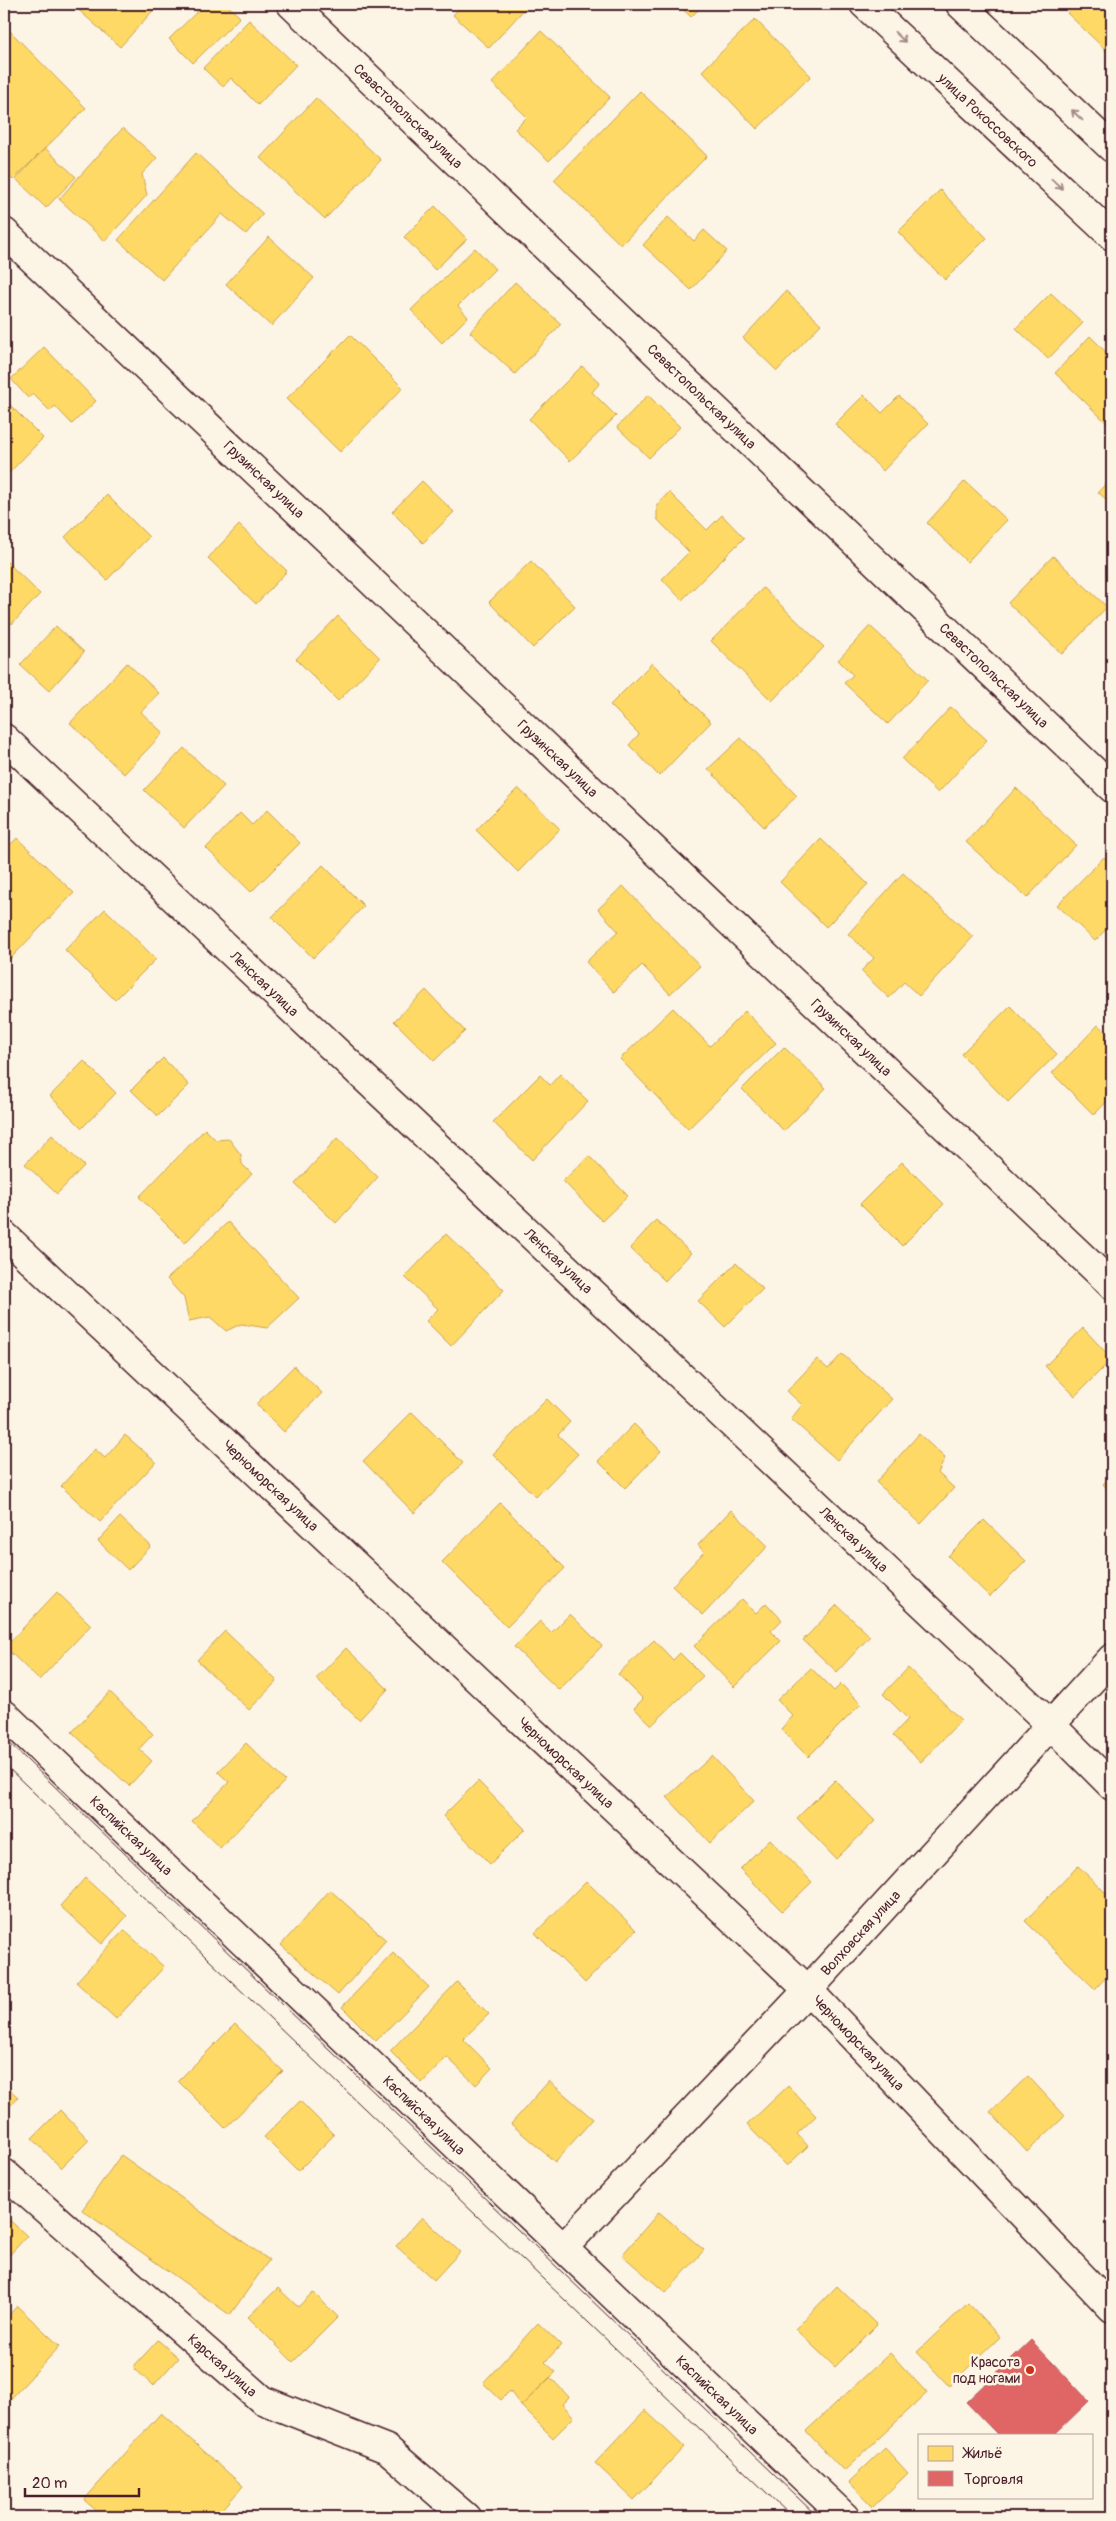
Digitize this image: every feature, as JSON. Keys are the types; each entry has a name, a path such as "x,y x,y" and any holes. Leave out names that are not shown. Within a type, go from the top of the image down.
{"main road":[{"name":"Севастопольская улица","path":"291,4 1112,788"},
{"name":"улица Рокоссовского","path":"864,4 1112,236"},
{"path":"960,4 1112,148"},
{"name":"Грузинская улица","path":"4,232 1112,1285"},
{"name":"Ленская улица","path":"4,738 1050,1724 1112,1786"},
{"name":"Черноморская улица","path":"4,1234 808,1990 1112,2308"},
{"name":"Волховская улица","path":"564,2247 808,1990 1112,1658"},
{"name":"Каспийская улица","path":"4,1714 845,2517"},
{"name":"Карская улица","path":"4,2174 262,2400 387,2449 466,2517"}],"building: Жильё":[{"path":"72,4 159,4 120,47"},
{"path":"205,4 226,4 240,17 193,63 169,39"},
{"path":"463,4 529,4 489,48 453,15"},
{"path":"677,4 704,4 691,17"},
{"path":"1075,4 1112,4 1112,56 1067,13"},
{"path":"755,19 811,76 757,129 702,71"},
{"path":"249,20 296,65 258,105 231,78 223,87 203,68"},
{"path":"4,25 86,108 13,180 4,171"},
{"path":"541,31 610,97 549,161 515,129 527,117 492,83"},
{"path":"640,91 707,156 621,245 554,180"},
{"path":"316,98 381,160 325,219 260,158"},
{"path":"123,128 157,158 142,174 147,195 105,241 59,199"},
{"path":"45,148 76,177 46,208 16,179"},
{"path":"196,153 263,214 246,234 222,214 162,280 118,240"},
{"path":"940,190 987,238 945,280 898,232"},
{"path":"435,206 467,239 435,270 404,237"},
{"path":"668,217 694,241 704,230 727,251 691,290 643,245"},
{"path":"269,237 314,278 271,326 226,284"},
{"path":"475,248 495,269 458,306 468,317 442,343 411,310"},
{"path":"515,282 561,324 515,374 470,332"},
{"path":"786,291 821,324 777,371 743,338"},
{"path":"1051,293 1083,323 1048,359 1016,328"},
{"path":"350,335 403,388 340,452 286,399"},
{"path":"1090,336 1112,358 1112,428 1055,373"},
{"path":"44,347 96,401 72,424 55,406 50,411 33,394 28,398 11,379"},
{"path":"582,366 600,383 592,392 616,416 570,461 529,419"},
{"path":"648,395 680,427 649,458 617,427"},
{"path":"864,395 882,413 899,396 928,424 883,471 835,424"},
{"path":"4,399 43,438 4,478"},
{"path":"1112,477 1112,505 1098,492"},
{"path":"422,481 454,512 423,543 392,512"},
{"path":"965,481 1007,520 967,562 927,523"},
{"path":"669,492 707,530 722,515 744,538 682,600 662,579 689,552 657,519 657,505"},
{"path":"107,495 149,537 107,580 65,537"},
{"path":"239,525 287,571 256,604 208,558"},
{"path":"1053,556 1107,607 1062,654 1008,603"},
{"path":"4,559 40,594 12,624 4,615"},
{"path":"531,561 575,606 533,648 489,602"},
{"path":"763,588 824,647 772,701 711,641"},
{"path":"338,616 380,658 338,701 296,659"},
{"path":"56,626 84,652 49,691 20,665"},
{"path":"870,626 928,680 888,724 844,683 853,675 838,660"},
{"path":"127,663 159,693 141,712 163,733 124,774 70,723"},
{"path":"652,663 711,722 659,776 629,745 639,734 610,705"},
{"path":"951,707 987,740 938,793 902,759"},
{"path":"741,738 797,796 764,827 708,769"},
{"path":"184,748 224,786 184,828 144,790"},
{"path":"518,788 560,829 518,872 476,830"},
{"path":"1016,788 1076,845 1027,898 966,842"},
{"path":"267,810 300,843 251,892 206,848 240,813 252,825"},
{"path":"17,838 74,893 8,961 4,956 4,851"},
{"path":"821,839 868,884 826,927 780,882"},
{"path":"1104,857 1112,865 1112,923 1095,941 1057,905"},
{"path":"323,865 364,906 313,958 272,917"},
{"path":"903,873 973,937 919,996 904,982 889,998 861,971 874,958 848,934"},
{"path":"623,886 700,966 670,994 642,965 614,992 586,962 618,931 598,909"},
{"path":"105,909 156,959 115,1000 65,950"},
{"path":"426,990 465,1031 434,1061 394,1021"},
{"path":"1010,1006 1057,1054 1008,1102 961,1054"},
{"path":"673,1008 710,1046 745,1011 776,1043 688,1129 620,1059"},
{"path":"1098,1025 1112,1038 1112,1096 1094,1115 1052,1073"},
{"path":"784,1047 826,1088 784,1131 742,1089"},
{"path":"163,1058 189,1085 158,1116 131,1090"},
{"path":"84,1061 116,1093 82,1128 50,1096"},
{"path":"560,1074 588,1101 532,1160 493,1122 540,1075 550,1085"},
{"path":"205,1129 216,1140 229,1139 241,1155 242,1164 252,1174 185,1243 139,1197"},
{"path":"52,1135 84,1166 57,1194 25,1164"},
{"path":"337,1138 378,1177 336,1223 295,1184"},
{"path":"589,1156 628,1196 602,1221 563,1181"},
{"path":"902,1162 944,1204 902,1246 860,1204"},
{"path":"656,1220 691,1253 665,1281 630,1248"},
{"path":"228,1222 299,1298 267,1328 241,1324 226,1331 210,1317 189,1321 184,1298 167,1279"},
{"path":"446,1234 504,1290 451,1346 426,1321 438,1309 405,1277"},
{"path":"736,1263 763,1289 725,1327 698,1301"},
{"path":"1083,1328 1112,1359 1075,1396 1045,1366"},
{"path":"842,1354 892,1399 837,1460 791,1419 802,1405 787,1391 817,1359 828,1369"},
{"path":"294,1366 322,1393 284,1432 256,1404"},
{"path":"547,1399 570,1422 558,1435 578,1454 536,1497 493,1454"},
{"path":"412,1412 463,1463 414,1513 363,1461"},
{"path":"634,1424 661,1451 625,1488 598,1461"},
{"path":"919,1434 945,1458 938,1473 954,1488 921,1524 876,1482"},
{"path":"125,1435 156,1462 100,1522 61,1486 95,1449 105,1458"},
{"path":"1112,1475 1112,1494 1103,1484"},
{"path":"500,1503 565,1568 507,1627 442,1562"},
{"path":"731,1510 768,1546 703,1615 672,1586 704,1552 698,1545"},
{"path":"120,1517 151,1546 128,1570 98,1541"},
{"path":"984,1520 1026,1561 990,1597 948,1556"},
{"path":"57,1592 91,1625 39,1680 5,1647"},
{"path":"742,1599 756,1613 766,1603 782,1620 771,1631 781,1641 734,1687 694,1646"},
{"path":"837,1605 870,1636 837,1672 803,1640"},
{"path":"570,1614 602,1646 559,1690 514,1647 540,1621 551,1633"},
{"path":"225,1631 277,1681 249,1710 197,1660"},
{"path":"654,1640 673,1660 680,1653 703,1676 652,1725 634,1708 643,1699 618,1674"},
{"path":"346,1648 388,1689 359,1720 316,1679"},
{"path":"811,1668 834,1691 841,1684 861,1704 808,1757 781,1729 793,1716 777,1700"},
{"path":"908,1668 961,1720 921,1762 893,1735 908,1719 883,1694"},
{"path":"110,1692 153,1734 139,1749 152,1761 129,1786 72,1732"},
{"path":"246,1743 285,1781 220,1848 192,1821 229,1782 218,1772"},
{"path":"712,1756 754,1801 710,1843 667,1797"},
{"path":"835,1780 875,1821 836,1859 797,1818"},
{"path":"478,1781 525,1829 490,1864 443,1816"},
{"path":"770,1839 812,1882 782,1911 740,1869"},
{"path":"1078,1866 1112,1899 1112,1971 1095,1989 1025,1921"},
{"path":"85,1878 127,1916 102,1944 60,1906"},
{"path":"586,1881 636,1930 585,1983 535,1933"},
{"path":"330,1890 386,1940 338,1995 281,1945"},
{"path":"124,1930 164,1967 116,2019 76,1982"},
{"path":"393,1953 429,1987 376,2041 342,2007"},
{"path":"457,1982 489,2014 463,2039 492,2068 476,2085 447,2057 422,2083 390,2051"},
{"path":"235,2024 283,2071 225,2128 178,2081"},
{"path":"1028,2076 1065,2116 1027,2152 990,2112"},
{"path":"549,2081 593,2119 555,2162 511,2124"},
{"path":"4,2085 18,2097 4,2113"},
{"path":"788,2086 816,2116 797,2134 808,2146 787,2166 747,2125"},
{"path":"300,2101 334,2135 298,2171 264,2137"},
{"path":"60,2110 89,2140 61,2168 32,2138"},
{"path":"121,2155 269,2260 230,2315 82,2210"},
{"path":"659,2212 704,2250 666,2293 622,2255"},
{"path":"4,2215 27,2236 4,2261"},
{"path":"422,2217 460,2252 434,2280 396,2246"},
{"path":"837,2286 877,2325 835,2367 795,2329"},
{"path":"278,2288 298,2307 313,2292 338,2317 293,2362 248,2317"},
{"path":"968,2303 1000,2337 949,2386 917,2352"},
{"path":"17,2306 60,2346 5,2405 4,2321"},
{"path":"538,2323 561,2345 545,2362 556,2372 521,2406 510,2391 501,2400 483,2383"},
{"path":"158,2340 178,2358 153,2386 133,2367"},
{"path":"890,2353 927,2393 844,2471 806,2431"},
{"path":"550,2377 569,2397 562,2404 574,2417 553,2438 521,2406"},
{"path":"645,2410 684,2447 634,2500 595,2463"},
{"path":"161,2413 243,2486 216,2517 186,2517 182,2514 179,2517 104,2517 84,2500"},
{"path":"885,2448 908,2473 873,2507 849,2482"}],"building: Торговля":[{"name":"Красота под ногами","path":"1031,2340 1089,2401 1055,2434 997,2434 966,2402"}],"tram line":[{"path":"4,1738 818,2517"},
{"path":"4,1764 792,2517"}],"place":[{"name":"Красота под ногами","path":"1030,2370"}]}
